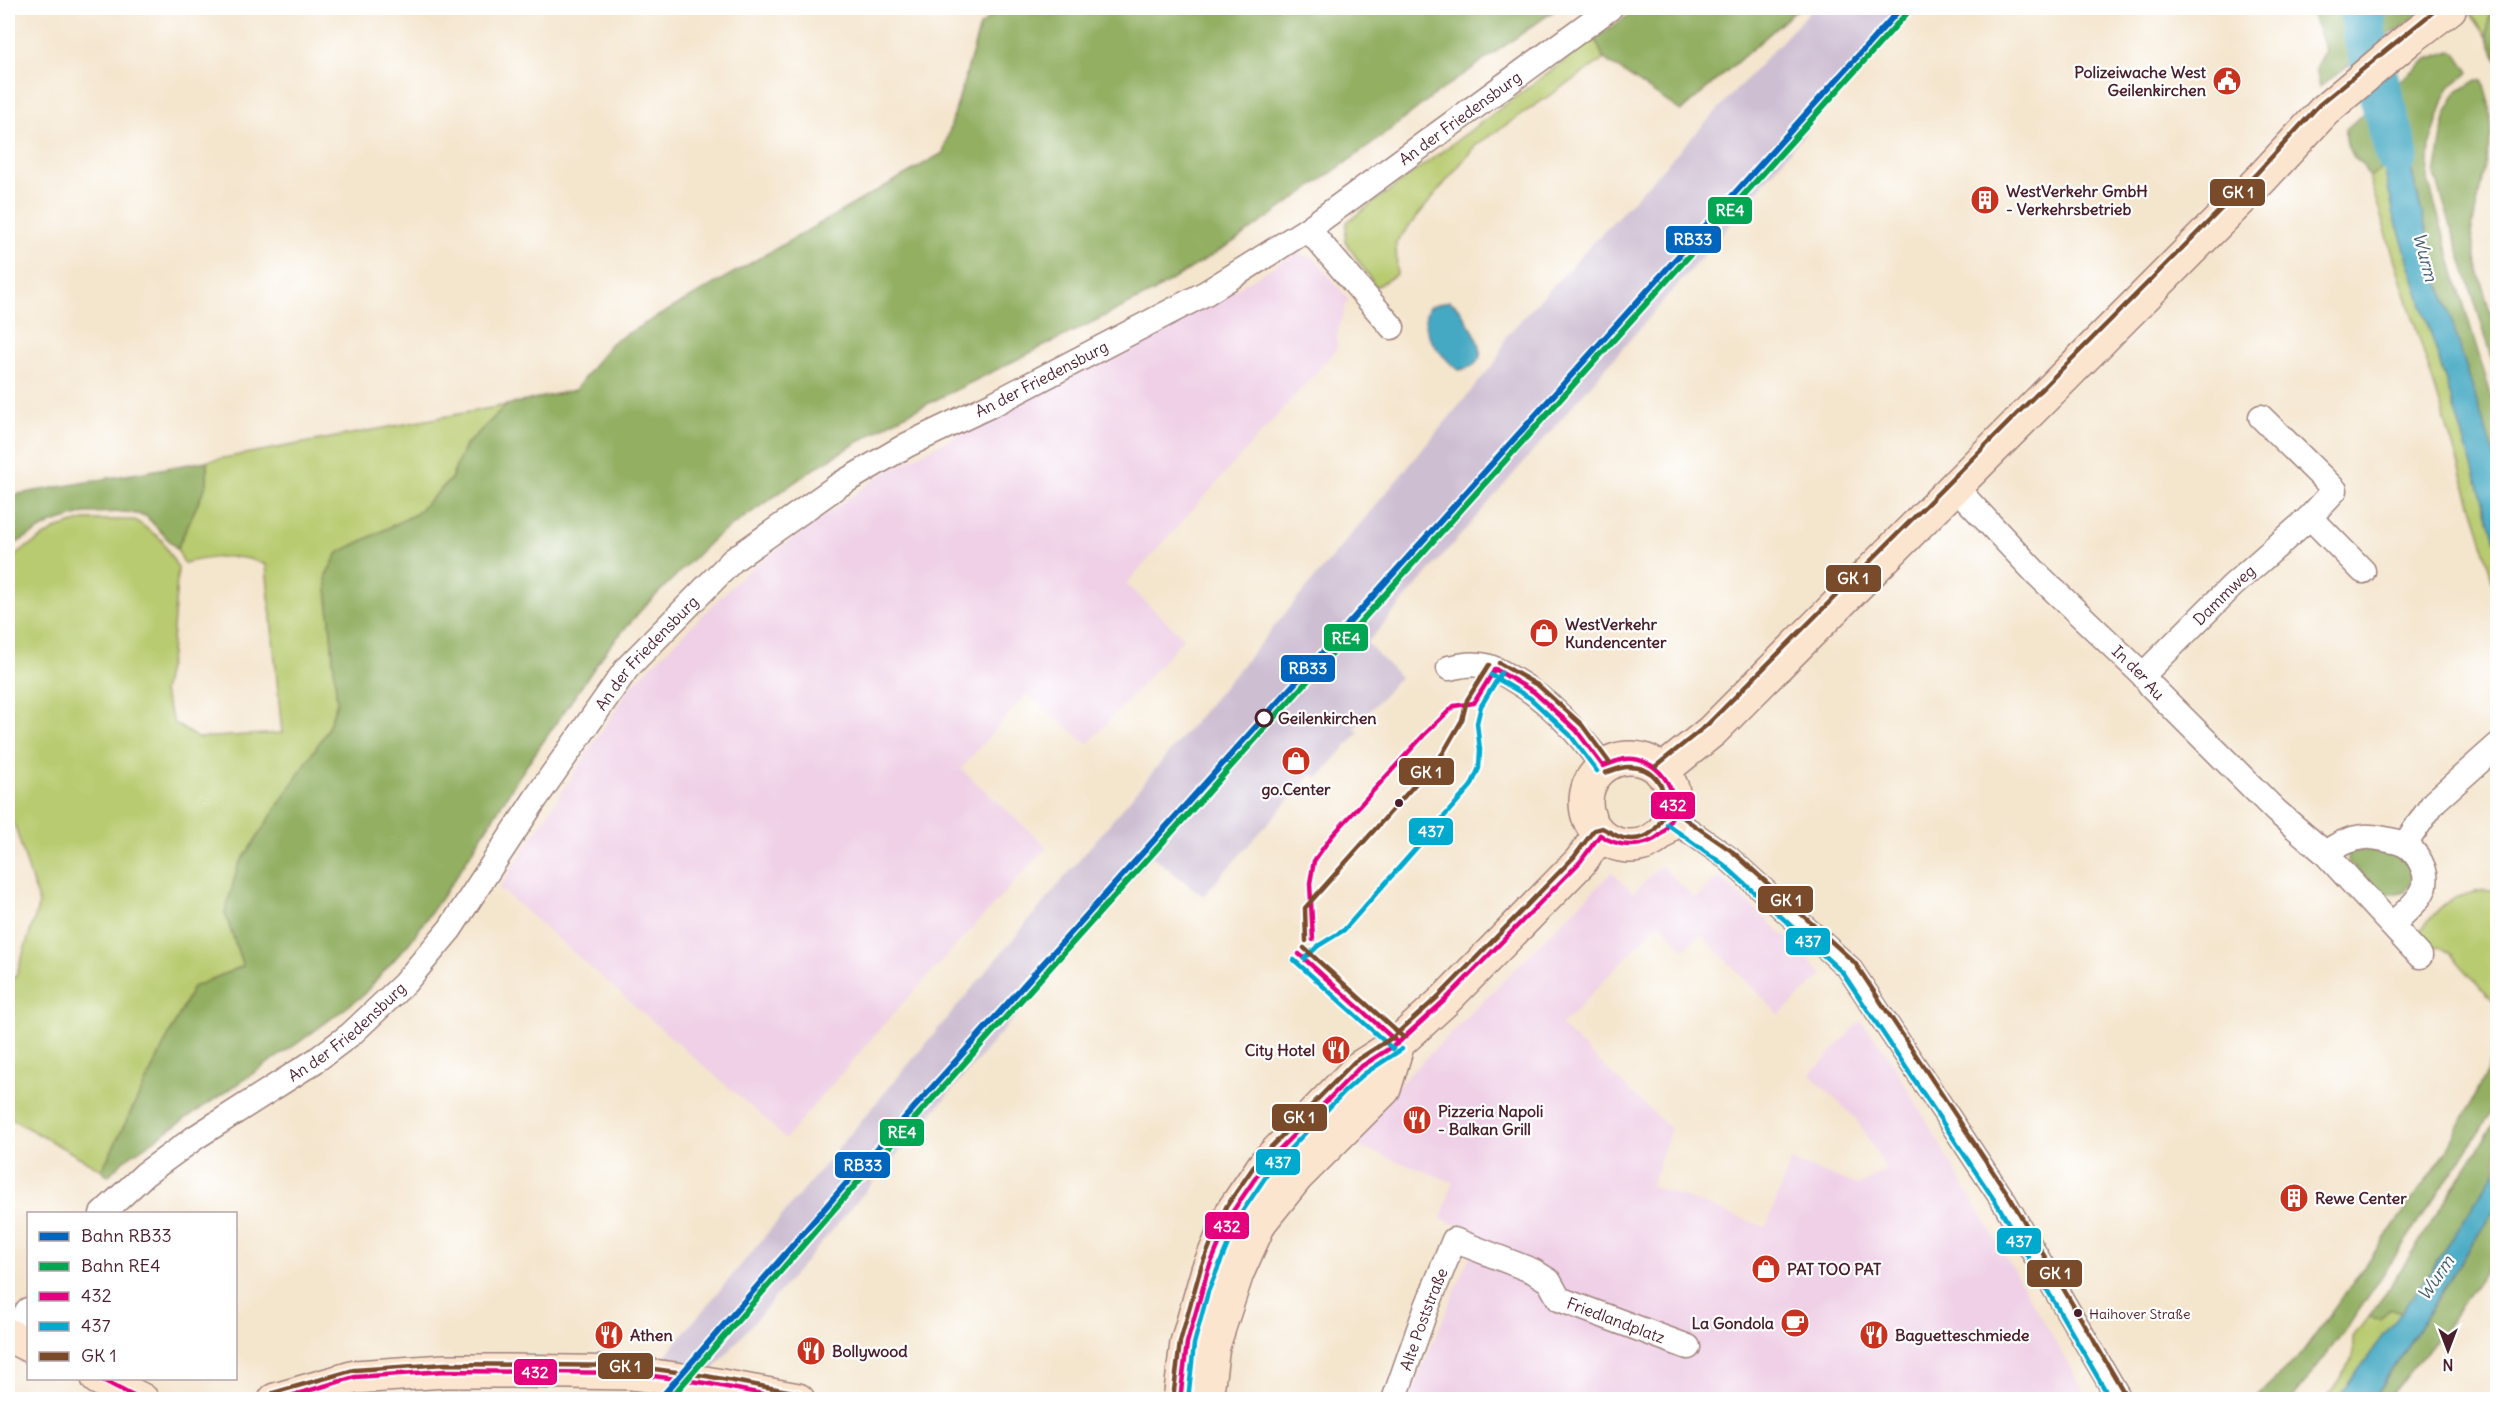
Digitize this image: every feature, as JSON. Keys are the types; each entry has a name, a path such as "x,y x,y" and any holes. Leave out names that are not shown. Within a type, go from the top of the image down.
{"main road":[{"path":"1661,772 1712,731 2262,178 2318,117 2409,39 2450,8"},
{"path":"1627,758 1651,764 1661,772 1668,780 1674,798 1671,818 1659,836 1640,845 1618,845 1600,835 1587,816 1586,794 1589,784 1603,766 1615,760 1627,758"},
{"path":"1180,1400 1187,1343 1201,1290 1233,1211 1265,1164 1359,1068 1398,1043 1445,1000 1580,862 1600,835"},
{"path":"1206,1400 1213,1346 1238,1273 1260,1222 1297,1176 1384,1089 1398,1043"},
{"path":"275,1400 355,1377 445,1371 532,1371 631,1373 705,1383 798,1400"},
{"path":"102,1380 142,1400"}],"street":[{"name":"An der Friedensburg","path":"104,1212 145,1174 171,1155 315,1061 351,1034 404,984 450,929 536,798 627,668 733,560 839,485 907,445 995,403 1206,293 1308,229 1610,8"},
{"path":"1308,229 1392,327"},
{"name":"Dammweg","path":"2143,675 2232,586 2310,517 2335,490 2261,417"},
{"name":"In der Au","path":"1955,487 2037,574 2143,675 2276,811 2325,853 2420,956"},
{"path":"2310,517 2363,571"},
{"path":"1449,668 1468,664 1495,669 1534,692 1576,730 1603,766"},
{"path":"2404,844 2434,802 2498,745"},
{"path":"1671,818 1728,858 1849,968 2005,1203 2120,1400"},
{"path":"2325,853 2339,843 2365,836 2404,844 2418,858 2424,869 2425,886 2412,905 2392,925"},
{"name":"Friedlandplatz","path":"1454,1240 1533,1271 1550,1281 1559,1299 1688,1347"},
{"name":"Alte Poststraße","path":"1394,1400 1454,1240"}],"shaded area":[{"path":"1813,8 1908,8 1726,229 1367,643 1400,677 1354,728 1359,732 1318,778 1312,774 1203,896 1152,856 688,1399 628,1400 1497,360 1506,336"},
{"path":"1296,253 1315,258 1348,299 1337,335 1337,349 1126,584 1184,638 1088,744 1026,694 961,769 1047,847 884,1024 785,1139 499,888 631,686 745,573 882,474 1218,300"},
{"path":"1661,865 1695,899 1719,876 1823,975 1779,1015 1701,934 1684,949 1660,922 1561,1026 1671,1129 1651,1186 1766,1227 1791,1161 1858,1185 1887,1170 1856,1119 1810,1075 1861,1021 1886,1052 2089,1399 1409,1398 1479,1235 1441,1219 1453,1182 1343,1141 1612,872 1633,893"}],"green space":[{"path":"1000,8 1558,8 1238,239 1153,292 895,420 818,466 713,539 642,609 608,648 518,778 454,880 410,942 362,996 298,1043 123,1161 108,1176 102,1170 193,987 243,966 225,913 238,866 327,731 337,702 326,576 338,553 416,514 451,479 465,446 507,405 575,390 611,343 943,153 980,26"},
{"path":"1639,8 1799,8 1681,111 1604,59 1595,38"},
{"path":"2310,8 2345,8 2354,61 2320,87 2316,68 2326,50"},
{"path":"2371,8 2428,8 2377,44"},
{"path":"2467,8 2497,8 2497,60 2487,37"},
{"path":"2497,11 2497,60 2487,37 2489,15"},
{"path":"1595,38 1604,59 1476,145 1396,242 1397,274 1376,287 1345,241 1347,222"},
{"path":"2451,51 2457,54 2469,72 2450,87 2444,99 2430,144 2428,180 2497,415 2497,466 2437,274 2391,88 2428,59"},
{"path":"2476,80 2483,81 2489,103 2491,135 2471,234 2480,278 2497,336 2497,373 2435,175 2446,112 2456,93"},
{"path":"2371,107 2384,162 2380,171 2369,178 2362,163 2349,149 2346,129"},
{"path":"2384,162 2394,215 2497,546 2497,599 2479,529 2369,178 2380,171"},
{"path":"507,405 465,446 451,479 416,514 338,553 326,575 337,702 327,731 225,913 243,966 193,987 102,1170 8,1117 8,981 16,976 39,904 15,826 8,816 8,563 19,552 58,528 84,520 135,520 161,539 178,568 171,654 163,692 174,723 197,738 282,733 266,565 236,557 184,563 177,549 207,483 207,461"},
{"path":"207,461 207,483 177,549 146,516 126,512 85,513 52,523 16,543 8,551 8,496"},
{"path":"2367,850 2395,856 2410,866 2411,882 2405,892 2396,894 2380,890 2348,861 2348,853"},
{"path":"2485,890 2497,890 2497,1006 2451,954 2439,946 2433,948 2419,932 2447,902"},
{"path":"2497,1051 2497,1099 2481,1129 2351,1322 2292,1399 2260,1399 2258,1395 2301,1355 2445,1154"},
{"path":"2497,1119 2497,1168 2465,1222 2402,1312 2389,1308 2381,1319 2368,1317 2388,1290"},
{"path":"2497,1205 2497,1255 2443,1331 2387,1399 2373,1400"},
{"path":"2389,1308 2402,1312 2337,1399 2325,1400 2353,1359 2353,1337 2368,1317 2381,1319"}],"water":[{"path":"2345,8 2371,8 2377,44 2354,61"},
{"path":"2391,88 2437,274 2497,466 2497,546 2394,215 2371,107"},
{"path":"1449,301 1462,313 1479,345 1479,358 1475,363 1459,370 1432,342 1426,325 1429,307"},
{"path":"2497,1168 2497,1205 2373,1399 2337,1399 2435,1266"}],"waterway":[{"name":"Wurm","path":"2362,8 2365,36 2397,154"}],"rail line":[{"name":"RB33","path":"659,1400 850,1179 1901,8"},
{"name":"RE4","path":"669,1400 856,1184 1907,13"}],"transit line":[{"path":"1656,766 1707,725 2257,173 2319,105 2438,8"},
{"path":"1499,663 1539,686 1582,725 1609,762"},
{"path":"1306,941 1305,908 1443,753 1462,720 1467,700 1489,665"},
{"name":"432","path":"1495,669 1534,692 1576,730 1603,766"},
{"name":"432","path":"1313,940 1310,883 1314,861 1331,837 1424,735 1454,706 1474,703 1495,669"},
{"name":"437","path":"1304,959 1318,946 1344,930 1471,786 1479,768 1477,723 1481,706 1501,673"},
{"name":"437","path":"1491,675 1530,698 1570,735 1597,771"},
{"name":"432","path":"1600,835 1629,845 1649,841 1665,829 1671,819 1673,808 1673,797 1664,777 1647,763 1625,759 1603,766"},
{"path":"1173,1399 1180,1342 1201,1267 1226,1207 1259,1159 1354,1062 1393,1037 1440,995 1574,857 1594,830 1602,828 1623,838 1640,838 1653,831 1661,820 1664,806 1663,792 1657,779 1645,770 1628,767 1605,773"},
{"path":"1675,812 1733,852 1855,963 2011,1199 2126,1396"},
{"name":"437","path":"1667,824 1723,864 1843,973 1999,1207 2111,1400"},
{"name":"432","path":"1180,1400 1187,1343 1208,1270 1233,1211 1265,1164 1359,1068 1398,1043 1445,1000 1580,862 1600,835"},
{"path":"1304,948 1403,1037"},
{"name":"432","path":"1299,954 1398,1043"},
{"name":"437","path":"1294,960 1393,1049"},
{"name":"437","path":"1188,1400 1194,1344 1208,1292 1240,1215 1271,1169 1344,1092 1364,1074 1402,1049"},
{"path":"273,1393 354,1370 445,1364 632,1366 706,1376 799,1393"},
{"name":"432","path":"277,1400 355,1377 445,1371 631,1373 705,1383 795,1400"},
{"name":"432","path":"103,1380 141,1400"}],"place":[{"name":"Polizeiwache West Geilenkirchen","path":"2227,81"},
{"name":"WestVerkehr GmbH - Verkehrsbetrieb","path":"1985,200"},
{"name":"WestVerkehr Kundencenter","path":"1544,633"},
{"name":"Geilenkirchen","path":"1264,718"},
{"name":"go.Center","path":"1296,761"},
{"name":"City Hotel","path":"1336,1050"},
{"name":"Pizzeria Napoli - Balkan Grill","path":"1417,1120"},
{"name":"Rewe Center","path":"2294,1198"},
{"name":"PAT TOO PAT","path":"1766,1269"},
{"name":"Haihover Straße","path":"2078,1313"},
{"name":"La Gondola","path":"1795,1323"},
{"name":"Athen","path":"609,1335"},
{"name":"Baguetteschmiede","path":"1874,1335"},
{"name":"Bollywood","path":"811,1351"}]}
